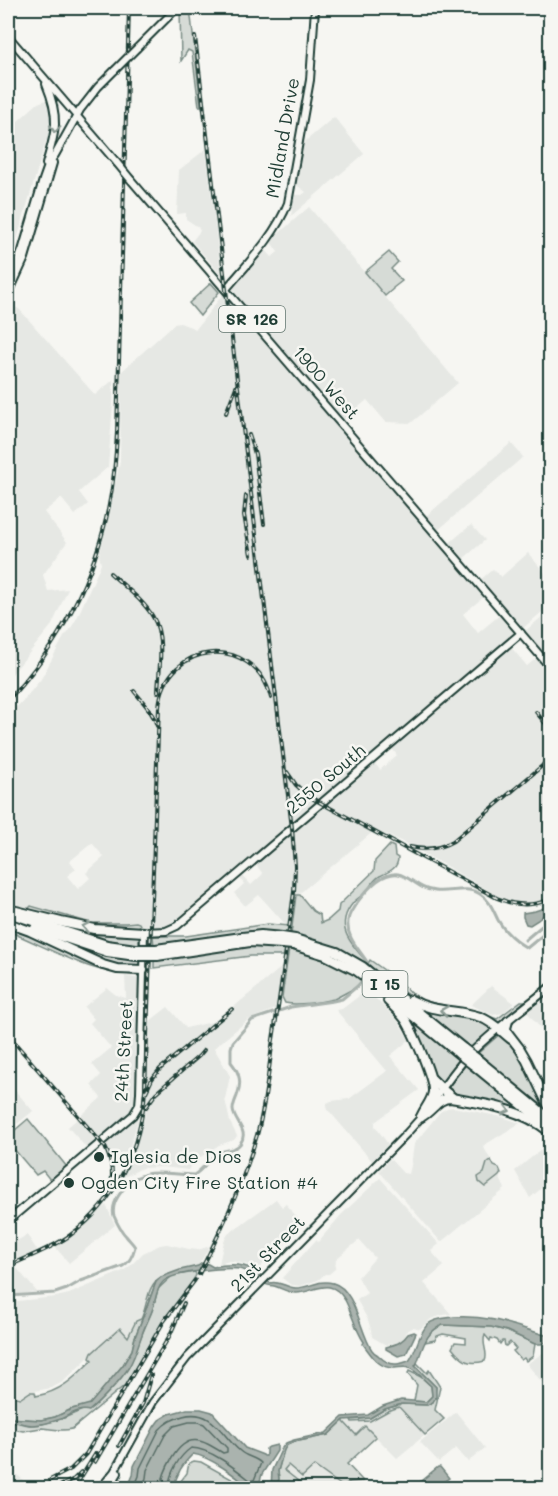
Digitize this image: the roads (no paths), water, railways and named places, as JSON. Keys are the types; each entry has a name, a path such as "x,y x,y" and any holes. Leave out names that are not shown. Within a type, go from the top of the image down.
{"highway":[{"path":"8,911 94,929 144,932"},
{"name":"I 15","path":"8,911 98,942 136,952"},
{"path":"8,921 103,965 117,969 143,970"},
{"name":"I 15","path":"8,921 107,952 156,953 261,935 337,952 363,966 380,979 550,1130"},
{"name":"I 15","path":"294,942 357,971 462,1051"},
{"path":"357,971 403,1017 412,1033 428,1072 433,1093 421,1117"},
{"path":"380,979 419,1005 474,1015 488,1020 512,1039"},
{"path":"508,1021 506,1031 520,1048 550,1109"},
{"name":"I 15","path":"474,1061 550,1119"},
{"path":"428,1072 434,1083 456,1099"},
{"path":"421,1117 429,1113 442,1099 456,1099 516,1112 550,1130"}],"main road":[{"path":"43,180 49,164 76,117 93,93 177,8"},
{"name":"Midland Drive","path":"226,289 265,243 282,218 288,203 309,91 315,8"},
{"name":"1900 West","path":"8,36 550,667"},
{"path":"8,284 22,250 43,180 56,125 52,100 44,78"},
{"path":"8,295 28,249 55,155"},
{"name":"2550 South","path":"144,932 166,931 177,926 521,633"},
{"name":"24th Street","path":"8,1221 134,1115 137,1109 140,1092 144,932"},
{"name":"21st Street","path":"101,1488 114,1472 153,1402 187,1358 421,1117 468,1056 550,987"},
{"path":"109,1488 159,1395"}],"water":[{"path":"550,906 550,909 538,920 530,925 526,924 523,913"},
{"path":"202,1263 213,1267 244,1266 254,1270 270,1283 292,1288 323,1282 341,1287 352,1302 372,1350 391,1363 399,1364 409,1361 428,1324 444,1318 479,1318 545,1335 550,1332 550,1341 535,1344 507,1331 491,1327 443,1325 437,1328 426,1340 415,1366 436,1387 436,1397 433,1402 427,1405 402,1404 385,1409 370,1418 344,1420 328,1435 287,1445 278,1471 279,1479 276,1488 271,1488 272,1470 286,1443 326,1433 343,1417 368,1415 383,1406 401,1400 426,1402 432,1396 431,1386 409,1368 389,1368 376,1361 363,1344 345,1300 334,1288 322,1287 293,1293 266,1285 243,1270 201,1271 177,1275 163,1282 129,1367 89,1411 78,1411 61,1419 32,1425 8,1420 8,1418 41,1420 90,1404 123,1365 132,1350 156,1282 161,1277"},
{"path":"414,1332 416,1333 406,1354 398,1356 386,1349 386,1347 398,1343"},
{"path":"187,1409 212,1412 245,1448 264,1456 266,1456 266,1449 277,1445 277,1451 262,1474 258,1488 248,1488 222,1467 207,1458 193,1454 180,1470 174,1488 128,1487 134,1466 159,1420 169,1414"},
{"path":"438,1467 449,1478 434,1488 425,1488 420,1483 421,1481"}],"waterway":[{"path":"367,962 351,938 348,927 349,917 359,900 373,884 392,874 402,875 429,890 475,891 489,902 507,932 527,948 550,929"},
{"path":"525,940 550,919"},
{"path":"8,1296 55,1293 123,1266 131,1258 135,1247 119,1227 113,1211 116,1200 127,1185 135,1178 153,1173 194,1175 215,1155 235,1148 243,1139 233,1110 240,1082 231,1062 233,1042 252,1020 291,1007 342,999 361,983"}],"railway":[{"path":"8,700 43,657 72,610 94,559 111,496 117,432 129,8"},
{"path":"195,37 295,866 289,931 260,1124 239,1189 199,1274"},
{"path":"226,413 236,387"},
{"path":"249,435 255,454 264,524"},
{"path":"246,496 244,515 251,555"},
{"path":"110,573 144,605 157,625 160,643 158,692"},
{"path":"8,1266 69,1236 101,1207 124,1172 138,1132 145,1090 159,707 165,685 177,668 193,658 211,653 230,655 248,663 262,677 271,698"},
{"path":"134,691 150,712 157,726"},
{"path":"536,712 550,729"},
{"path":"410,847 432,848 453,841 542,766 550,756"},
{"path":"287,772 308,796 497,898 510,903 523,904 550,899"},
{"path":"146,1092 160,1069 232,1009"},
{"path":"8,1035 105,1147 112,1168 110,1190"},
{"path":"146,1107 156,1093 204,1050"},
{"path":"50,1480 71,1469 86,1454 164,1321 195,1280"},
{"path":"95,1462 170,1335 184,1303"},
{"path":"119,1446 143,1403 151,1375"},
{"path":"78,1482 96,1453"},
{"path":"56,1488 74,1479 81,1472"},
{"path":"8,1482 17,1488"}],"place":[{"name":"Iglesia de Dios","path":"99,1157"},
{"name":"Ogden City Fire Station #4","path":"69,1183"}]}
